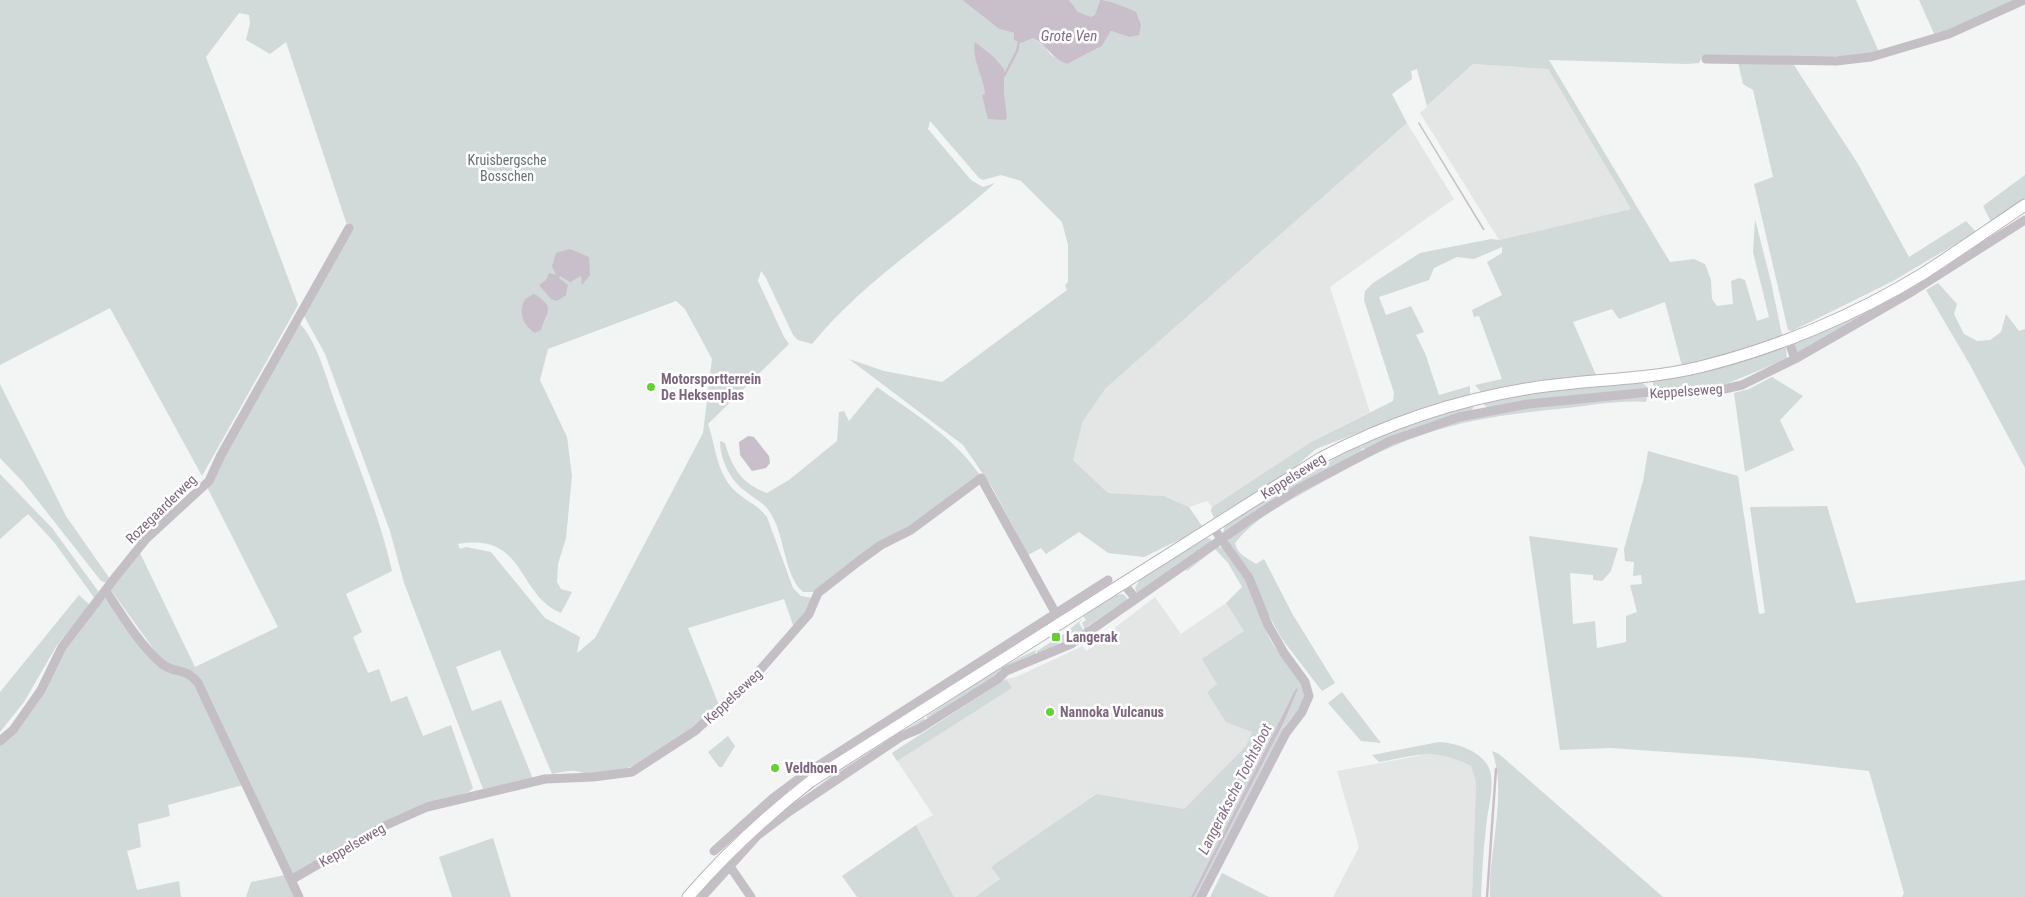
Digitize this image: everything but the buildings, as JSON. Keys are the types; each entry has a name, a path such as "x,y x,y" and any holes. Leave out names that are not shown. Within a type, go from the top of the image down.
{"main road":[{"name":"Keppelseweg","path":"688,897 722,858 784,796 811,781 1058,618 1123,583 1321,458 1358,438 1443,406 1478,398 1527,388 1648,376 1697,367 1746,354 1840,317 1923,274 2025,205"}],"street":[{"path":"1706,59 1836,61 1871,57 1949,34 2024,0"},
{"name":"Keppelseweg","path":"702,897 722,858 757,836 816,792 902,736 919,728 990,684 1006,671 1071,644 1220,540 1298,489 1350,460 1390,441 1435,424 1481,412 1528,404 1651,392 1720,390 1742,385 1795,359 1913,292 2025,220"},
{"name":"Rozegaarderweg","path":"0,741 13,730 41,690 62,647 146,539 209,481 221,455 349,228"},
{"path":"1788,339 1795,359"},
{"path":"1648,376 1651,392"},
{"path":"1478,398 1481,412"},
{"name":"Keppelseweg","path":"291,880 382,827 427,807 545,779 593,777 632,772 695,731 740,691 809,614 818,593 866,555 910,530 981,478 1058,618 1108,580"},
{"path":"1201,897 1286,733 1302,712 1309,696 1305,682 1284,653 1268,625 1249,578 1220,540 1212,526"},
{"path":"1123,583 1135,598"},
{"path":"106,591 154,656 165,666 191,674 198,683 283,867 299,897"},
{"path":"722,858 750,897"}],"shaded area":[{"path":"1473,64 1548,69 1631,209 1499,240 1420,113"},
{"path":"1407,123 1454,199 1330,287 1370,412 1311,442 1212,507 1207,501 1189,507 1164,496 1108,493 1073,460 1083,421 1106,388"},
{"path":"1155,597 1181,634 1226,603 1244,631 1217,684 1207,692 1252,732 1246,746 1184,809 1095,794 992,868 1000,879 975,897 954,897 916,825 933,815 892,753 1006,679 1016,677 1083,646 1086,651"},
{"path":"1434,753 1454,758 1471,766 1476,782 1472,897 1333,897 1359,847 1337,771"}],"green space":[{"name":"Kruisbergsche Bosschen","path":"0,0 962,0 999,29 1014,33 1022,43 1033,38 1045,47 1051,55 1067,64 1102,46 1111,31 1129,37 1101,0 1856,0 1879,52 1837,57 1709,56 1702,57 1699,63 1687,64 1549,60 1670,262 1694,259 1705,264 1711,280 1712,299 1717,306 1733,304 1731,281 1739,278 1745,280 1757,321 1769,317 1753,252 1755,219 1782,335 1724,355 1682,366 1665,302 1619,319 1612,309 1573,322 1597,377 1481,392 1475,385 1502,379 1479,316 1474,317 1472,310 1502,295 1487,262 1502,253 1502,247 1474,259 1457,257 1434,268 1429,280 1379,297 1386,315 1411,306 1424,332 1416,335 1425,353 1439,395 1470,386 1470,395 1407,414 1316,449 1294,468 1214,518 1211,511 1212,507 1311,442 1393,401 1394,393 1364,300 1365,291 1373,283 1420,253 1491,239 1499,240 1631,209 1548,69 1473,64 1427,106 1417,69 1411,71 1412,79 1392,94 1407,123 1106,388 1083,421 1073,460 1108,493 1164,496 1189,507 1202,526 1183,538 1144,557 1108,553 1079,532 1046,554 1041,548 1028,555 992,487 963,445 849,359 884,371 942,382 1067,290 1065,285 1068,282 1068,245 1062,222 1021,181 1001,175 983,180 979,178 930,121 928,129 971,180 983,187 995,183 853,300 812,344 798,340 793,335 761,271 758,281 789,344 708,424 723,475 738,494 767,517 793,588 801,596 813,598 808,612 794,628 784,599 688,628 719,705 692,729 662,751 647,760 613,772 594,774 566,771 552,774 500,650 456,667 472,711 501,700 533,779 483,789 404,583 390,531 325,354 303,314 350,233 352,233 348,222 347,225 286,42 270,54 246,40 250,23 249,15 239,13 206,57 298,305 202,476 110,308 0,365","holes":["676,301 685,309 712,359 703,433 595,638 577,653 580,637 545,618 491,552 466,547 460,549 458,544 480,543 496,547 509,556 535,593 546,604 561,613 572,592 561,589 557,582 558,564 566,538 572,476 567,437 540,380 548,349"]},
{"path":"1069,0 1100,0 1095,16 1087,17 1080,13"},
{"path":"1919,0 2019,0 1935,36"},
{"path":"1738,62 1792,62 1858,164 1909,257 1966,221 1976,232 1893,281 1792,331 1788,330 1754,184 1773,177 1753,90 1743,84"},
{"path":"2025,175 2025,198 1991,222 1983,206"},
{"path":"1938,283 1957,304 1954,314 1964,334 1977,341 1990,340 2001,332 2006,314 2019,331 2025,329 2025,468 1970,365 1926,290"},
{"path":"1907,292 1796,355 1793,344"},
{"path":"298,322 311,339 321,361 374,508 392,571 346,594 362,632 353,637 368,673 379,669 391,702 407,696 423,736 451,725 473,788 469,792 421,806 396,816 296,874 291,873 195,673 166,662 155,651 111,590 139,551 195,667 278,627 205,483"},
{"path":"1786,348 1787,359 1726,384 1657,389 1653,385 1653,380 1704,372"},
{"path":"1772,377 1803,396 1780,420 1794,450 1745,472 1734,393 1749,389"},
{"path":"1641,381 1648,388 1487,407 1481,402 1533,392"},
{"path":"0,384 66,516 110,579 107,583 101,581 23,482 0,458"},
{"path":"877,387 919,416 958,448 979,474 901,533 815,592 803,592 792,576 776,523 769,510 735,482 724,463 720,441 725,443 731,460 739,474 751,485 767,493 789,480 837,441 839,412 844,411 849,421"},
{"path":"1647,397 1646,402 1606,403 1531,412 1442,428 1394,446 1349,468 1277,508 1242,535 1235,543 1236,547 1243,555 1256,564 1264,559 1293,615 1335,683 1322,691 1282,639 1228,542 1229,539 1256,519 1315,482 1346,465 1411,436 1443,425 1497,412 1561,404"},
{"path":"1475,404 1472,410 1417,427 1365,450 1364,448 1361,450 1362,452 1223,533 1225,525 1307,472 1326,464 1359,444 1360,447 1363,445 1362,442 1387,431"},
{"path":"1648,451 1738,476 1759,614 1765,613 1750,507 1827,506 1856,603 2025,580 2025,897 1902,897 1904,893 1869,771 1753,758 1611,748 1560,750 1529,536 1618,548 1611,571 1602,581 1593,580 1593,575 1570,573 1573,624 1595,621 1597,648 1626,642 1626,616 1637,612 1630,585 1642,584 1641,575 1633,576 1634,562 1625,561 1624,549 1643,481"},
{"path":"0,474 52,528 98,591 95,599 54,542 28,514 0,539"},
{"path":"1207,538 1211,539 1211,543 1137,593 1135,588 1141,578"},
{"path":"1218,546 1236,562 1243,574 1270,639 1296,674 1304,695 1302,703 1286,725 1197,897 1194,897 1285,720 1298,689 1296,688 1191,897 975,897 1000,879 991,867 1096,794 1184,809 1246,746 1252,732 1226,722 1207,692 1217,684 1202,659 1244,631 1226,603 1242,587 1228,563 1215,549 1186,570"},
{"path":"1123,594 1128,599 1085,630 1082,623 1086,620 1083,616 1115,595"},
{"path":"79,595 90,605 57,645 24,702 0,732 0,692"},
{"path":"103,599 106,599 154,662 190,677 243,785 168,805 170,816 138,824 141,847 127,851 137,890 179,881 181,897 0,897 0,741 20,718 57,655"},
{"path":"1082,619 1079,623 1084,631 1037,655 1037,651 1064,634"},
{"path":"1036,650 1035,656 996,676 928,719 926,717 993,672"},
{"path":"1006,679 1012,688 897,761 892,753"},
{"path":"1342,692 1381,743 1361,741 1328,703"},
{"path":"924,718 925,721 763,827 833,775"},
{"path":"728,736 735,746 722,767 719,767 708,752"},
{"path":"1439,742 1469,749 1482,758 1490,771 1491,792 1484,845 1481,897 1472,897 1476,782 1471,766 1446,756 1426,754 1379,762 1372,755"},
{"path":"1492,751 1499,754 1663,897 1490,897 1498,804 1496,767"},
{"path":"916,825 954,897 857,897 842,876"},
{"path":"493,838 511,897 452,897 439,857"},
{"path":"1222,873 1269,897 1210,897"},
{"path":"285,875 295,897 246,897 251,882"}],"water":[{"name":"Grote Ven","path":"962,0 1069,0 1078,12 1091,17 1095,15 1100,0 1103,0 1136,12 1141,25 1139,35 1129,37 1111,31 1102,46 1067,64 1057,59 1033,38 1022,43 1014,40 1014,33 999,29"},
{"path":"975,42 994,57 1004,69 1007,118 1005,120 988,119 982,95 985,94 984,88 976,61"},
{"path":"1419,122 1485,230 1483,230"},
{"path":"570,249 589,257 590,275 582,285 581,276 570,282 560,276 559,278 568,285 566,295 557,301 551,299 539,285 546,280 549,273 556,275 552,266 556,253"},
{"path":"534,294 546,303 548,307 541,330 535,333 522,318 525,299"},
{"path":"748,436 754,437 769,456 770,463 766,468 752,471 740,455 739,442"},
{"path":"1296,688 1298,689 1285,720 1194,897 1191,897"}],"waterway":[{"path":"1004,76 1017,51 1019,41"},
{"path":"1487,897 1496,769"}],"place":[{"name":"Motorsportterrein De Heksenplas","path":"651,387"},
{"name":"Langerak","path":"1056,637"},
{"name":"Nannoka Vulcanus","path":"1050,712"},
{"name":"Veldhoen","path":"775,768"}],"water label":[{"name":"Langeraksche Tochtsloot","path":"1235,789"}]}
